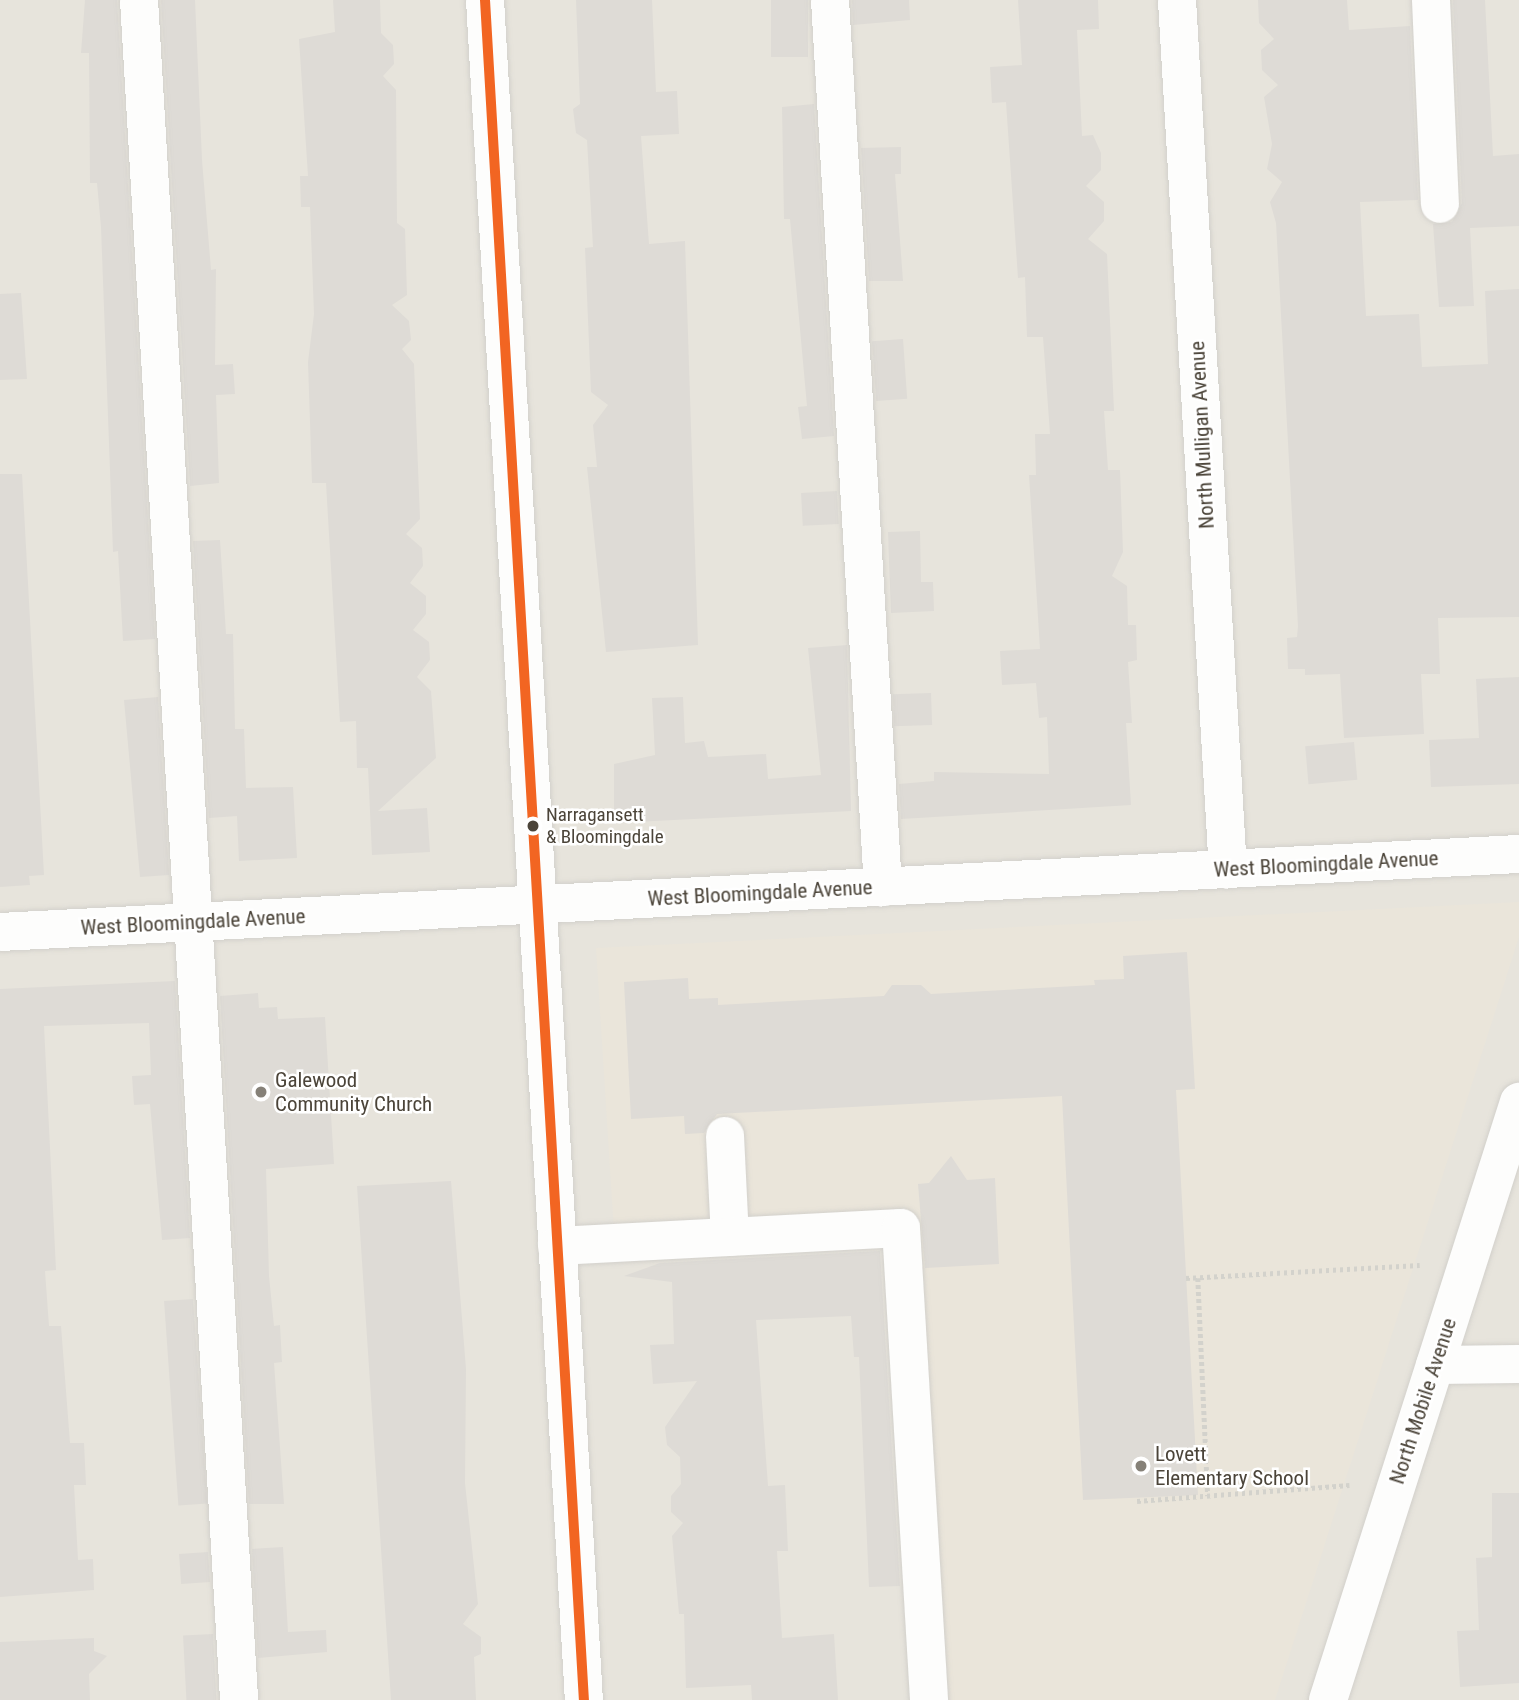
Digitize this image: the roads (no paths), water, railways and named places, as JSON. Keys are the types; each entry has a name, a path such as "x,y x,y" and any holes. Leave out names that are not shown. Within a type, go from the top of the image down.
{"street":[{"path":"139,0 239,1700"},
{"path":"485,0 584,1700"},
{"path":"830,0 883,887"},
{"name":"North Mulligan Avenue","path":"1177,0 1228,870"},
{"path":"1430,0 1440,204"},
{"name":"West Bloomingdale Avenue","path":"0,932 1519,855"},
{"name":"North Mobile Avenue","path":"1328,1700 1519,1102"},
{"path":"725,1136 730,1237"},
{"path":"557,1246 901,1228 929,1700"},
{"path":"1435,1365 1519,1364"}],"place":[{"name":"Narragansett & Bloomingdale","path":"533,826"},
{"name":"Galewood Community Church","path":"261,1092"},
{"name":"Lovett Elementary School","path":"1141,1466"}]}
